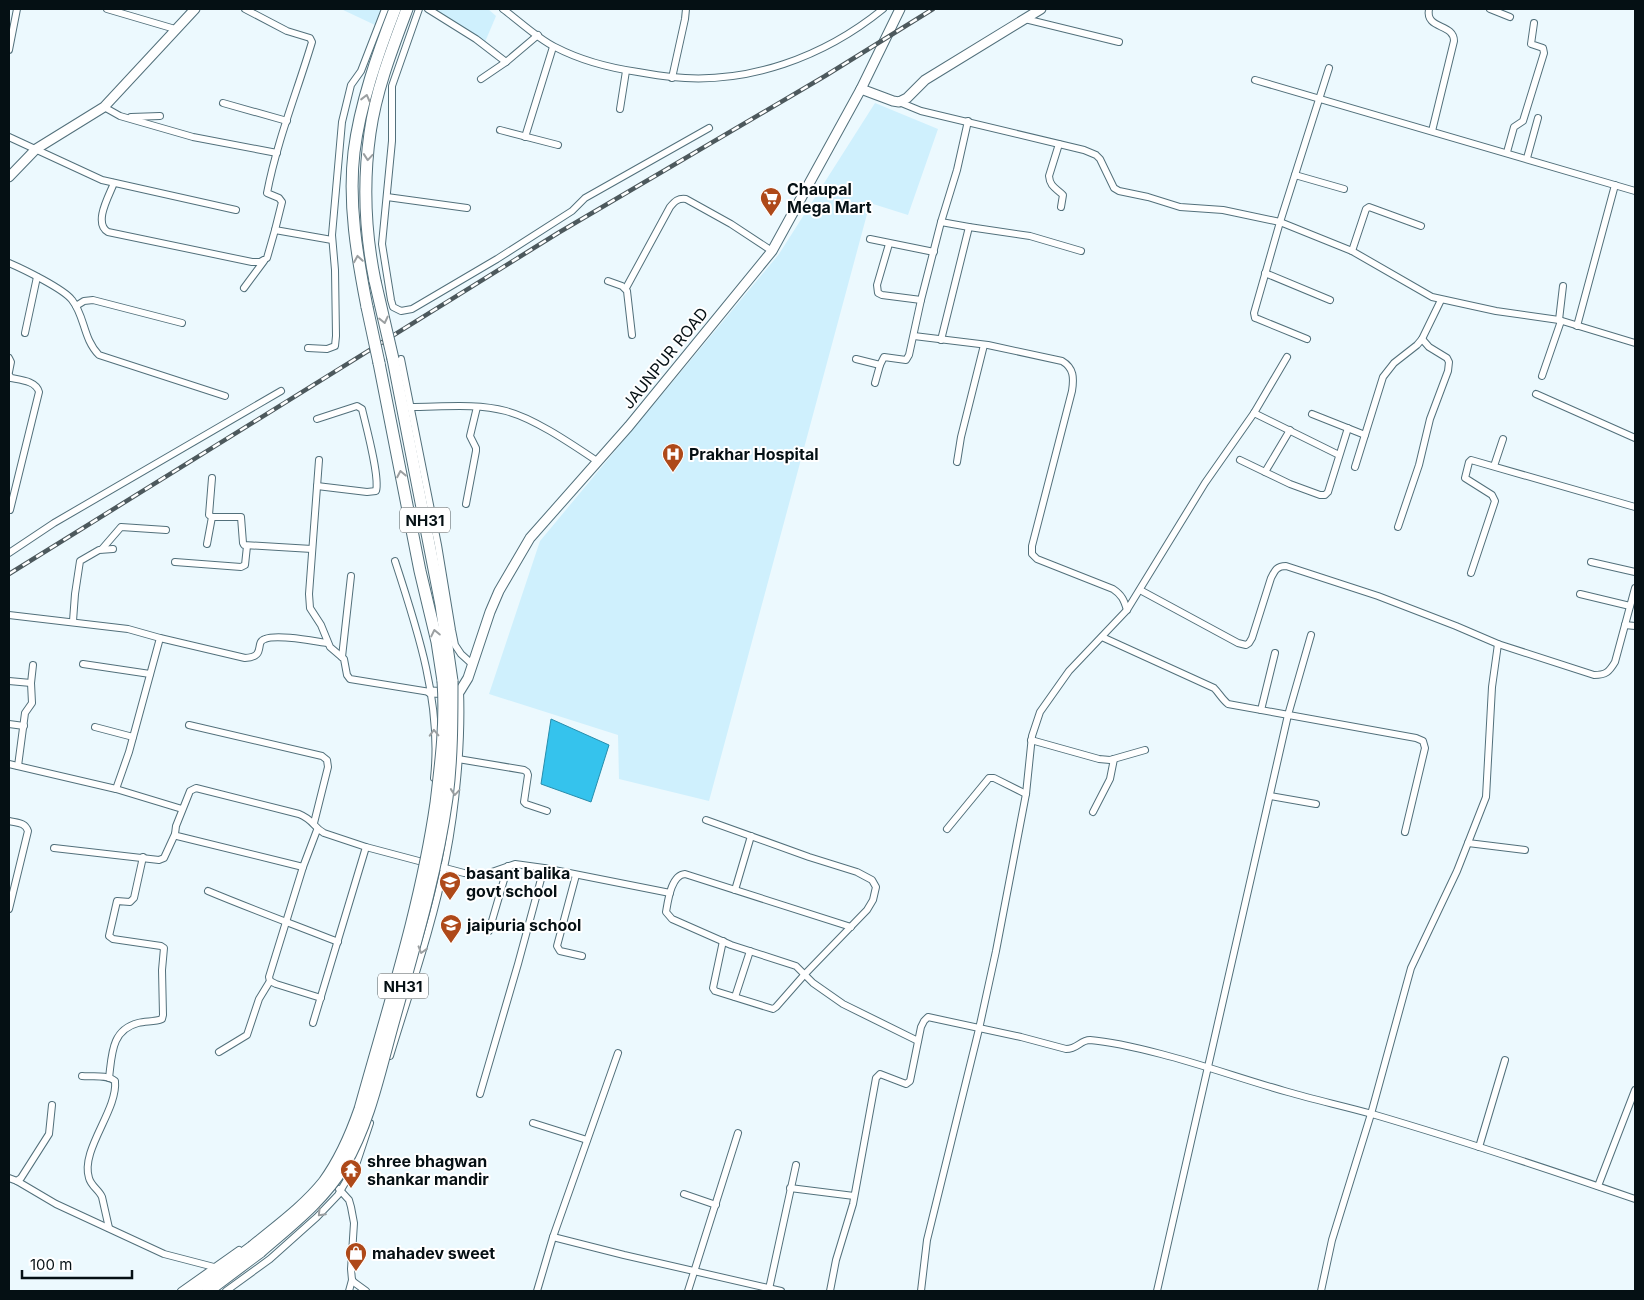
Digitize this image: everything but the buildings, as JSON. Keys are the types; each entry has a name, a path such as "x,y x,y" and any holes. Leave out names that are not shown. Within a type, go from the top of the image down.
{"highway":[{"name":"NH31","path":"395,9 370,82 358,128 354,152 354,222 357,258 380,363 420,571 448,681"},
{"name":"NH31","path":"208,1291 256,1250 323,1182 352,1134 414,915 429,848 441,764 444,703 448,681 441,605 397,359 375,281 367,232 366,200 370,133 386,70 407,9"},
{"name":"NH31","path":"192,1291 256,1250"}],"street":[{"path":"9,50 17,9"},
{"path":"107,9 175,29"},
{"path":"134,17 137,9"},
{"path":"9,177 36,149 104,107 195,9"},
{"path":"244,288 267,258 275,230 282,202 279,198 267,193 277,153 312,42 304,36 287,31 245,9"},
{"path":"308,348 327,350 335,346 335,270 332,240 342,122 351,85 361,70 384,9"},
{"path":"419,9 392,86 392,141 382,244 391,300 393,307 397,310 406,311 497,259 572,212 585,198 709,128"},
{"path":"428,9 483,44 506,62"},
{"path":"503,9 553,47 613,68 672,78 709,78 739,75 785,64 831,44 883,9"},
{"path":"672,78 686,9"},
{"name":"JAUNPUR ROAD","path":"460,691 465,684 490,612 499,592 530,538 635,418 772,251 861,89 900,9"},
{"path":"899,102 907,98 925,80 1041,9"},
{"path":"1429,9 1429,18 1432,22 1451,32 1454,36 1432,131"},
{"path":"1490,9 1510,17"},
{"path":"1025,19 1119,42"},
{"path":"1506,152 1514,127 1523,121 1544,53 1543,48 1530,44 1534,23"},
{"path":"481,79 506,62 538,35"},
{"path":"525,136 553,47"},
{"path":"1307,339 1255,318 1254,313 1280,222 1329,68"},
{"path":"620,108 626,71"},
{"path":"1255,80 1635,191"},
{"path":"861,89 921,111 1084,150 1100,158 1114,188 1119,191 1148,197 1180,207 1223,210 1280,222 1352,251 1432,297 1441,300 1496,312 1560,321 1635,343"},
{"path":"223,103 287,121"},
{"path":"104,107 120,116 193,136 277,153"},
{"path":"120,116 160,116"},
{"path":"1527,158 1538,118"},
{"path":"875,383 884,357 908,359 921,300 957,170 968,121"},
{"path":"500,130 558,145"},
{"path":"9,137 90,176 236,210"},
{"path":"1059,144 1049,176 1052,187 1063,195 1060,207"},
{"path":"1295,175 1344,189"},
{"path":"114,183 102,215 102,224 108,232 252,262 264,260"},
{"path":"1577,326 1615,185"},
{"path":"387,197 467,208"},
{"path":"632,335 626,288 675,201 681,198 686,199 731,224 772,251"},
{"path":"1352,251 1366,209 1369,207 1421,226"},
{"path":"942,222 1030,236 1081,251"},
{"path":"942,340 968,227"},
{"path":"275,230 332,240"},
{"path":"870,239 934,252"},
{"path":"889,244 877,285 878,293 921,300"},
{"path":"9,263 37,277 72,300 92,348 99,355 225,396"},
{"path":"1265,273 1330,300"},
{"path":"24,333 37,277"},
{"path":"608,281 626,288"},
{"path":"1542,376 1560,321 1563,286"},
{"path":"76,306 84,301 94,300 182,323"},
{"path":"1355,467 1383,378 1394,363 1422,339 1441,300"},
{"path":"914,336 984,345 1062,361 1069,365 1073,371 1072,391 1032,546 1032,554 1037,559 1113,589 1120,594 1127,610"},
{"path":"1398,528 1429,423 1449,367 1447,358 1428,347 1422,339"},
{"path":"957,462 961,437 984,345"},
{"path":"921,1291 927,1240 979,1029 996,950 1026,794 1031,740 1035,724 1051,694 1069,671 1127,610 1205,483 1254,413 1287,357"},
{"path":"9,358 12,362 9,375 34,384 38,392 10,510"},
{"path":"397,359 410,407 438,545 455,645 472,664"},
{"path":"856,359 880,365"},
{"path":"9,554 54,524 281,390"},
{"path":"1536,394 1635,438"},
{"path":"317,419 357,406 362,409 377,488 376,491 367,492 317,486"},
{"path":"410,407 477,407 508,412 527,419 597,461"},
{"path":"466,504 476,451 470,436 477,407"},
{"path":"1254,413 1339,455"},
{"path":"1312,414 1365,435"},
{"path":"1240,460 1290,484 1325,496 1328,492 1348,428"},
{"path":"1265,472 1290,430"},
{"path":"1494,466 1503,440"},
{"path":"318,460 308,603 323,630 327,643 346,663 347,675 350,679 430,692 455,694 460,691"},
{"path":"1471,573 1495,501 1492,495 1467,480 1465,475 1469,462 1472,460 1635,507"},
{"path":"207,544 212,517 208,512 212,478"},
{"path":"212,517 241,517 243,543 247,546 312,549"},
{"path":"73,621 80,561 102,548 121,527 166,530"},
{"path":"175,562 241,567 246,562 247,546"},
{"path":"102,548 113,549"},
{"path":"181,1291 266,1230 302,1200 324,1176 342,1145 357,1102 411,912 428,831 434,773 434,728 423,652 395,561"},
{"path":"1591,562 1635,572"},
{"path":"1140,590 1242,645 1246,645 1252,638 1275,570 1280,566 1286,566 1378,596 1498,644 1594,675 1604,675 1615,662 1635,588"},
{"path":"342,657 351,576"},
{"path":"1580,594 1630,606"},
{"path":"9,615 73,621 128,629 246,658 257,655 260,642 265,638 289,638 327,643"},
{"path":"1625,625 1635,626"},
{"path":"1157,1291 1288,715 1311,635"},
{"path":"1102,636 1214,688 1228,704 1416,738 1423,741 1425,748 1405,832"},
{"path":"116,790 133,737 160,638"},
{"path":"1321,1291 1332,1240 1371,1114 1412,968 1457,871 1486,797 1492,687 1498,644"},
{"path":"1261,710 1275,653"},
{"path":"83,664 150,674"},
{"path":"18,766 24,713 32,703 32,665"},
{"path":"9,681 31,683"},
{"path":"226,1291 270,1259 317,1217 341,1191 357,1162 432,916 444,868 454,809 460,691"},
{"path":"9,724 24,726"},
{"path":"189,725 322,756 327,760 328,767 316,826 270,973 270,980 259,999 247,1035 218,1052"},
{"path":"95,727 133,737"},
{"path":"1031,740 1099,759 1114,759 1145,750"},
{"path":"458,759 524,770 528,775 524,802 547,811"},
{"path":"1093,812 1107,786 1114,759"},
{"path":"9,764 116,790 182,809"},
{"path":"947,829 989,778 994,778 1026,794"},
{"path":"54,848 143,857 155,860 162,859 175,834 175,829 190,790 196,788 299,814 324,833 366,847 444,868 477,874 493,872 515,864 670,892"},
{"path":"1270,796 1316,804"},
{"path":"706,820 856,872 872,880 876,887 873,900 867,910 773,1010 715,991 712,988 723,941"},
{"path":"9,821 26,826 28,831 9,909"},
{"path":"175,834 180,837 303,867"},
{"path":"735,890 751,836"},
{"path":"1468,843 1525,850"},
{"path":"313,1023 366,847"},
{"path":"109,1078 114,1044 121,1033 139,1022 159,1021 163,1015 162,970 164,948 161,946 113,940 109,936 117,901 130,902 134,898 143,857"},
{"path":"489,930 508,866"},
{"path":"480,1094 544,868"},
{"path":"851,927 685,874 677,877 670,892 666,912 672,919 723,941 796,966 813,983 842,1004 918,1041"},
{"path":"576,875 557,946 560,951 582,956"},
{"path":"9,878 16,880"},
{"path":"208,891 266,916 338,942"},
{"path":"735,998 750,951"},
{"path":"270,980 276,984 321,998"},
{"path":"830,1291 836,1260 850,1216 876,1078 880,1074 906,1084 910,1081 918,1041 924,1021 928,1017 1066,1048 1076,1047 1086,1040 1140,1049 1371,1114 1479,1147 1635,1199"},
{"path":"537,1291 553,1237 618,1052"},
{"path":"1479,1147 1506,1060"},
{"path":"82,1076 109,1078 115,1081 113,1097 91,1153 88,1172 91,1183 102,1197 109,1228"},
{"path":"1598,1186 1635,1090"},
{"path":"17,1181 21,1178 48,1134 52,1105"},
{"path":"533,1123 587,1140"},
{"path":"688,1291 738,1133"},
{"path":"769,1289 796,1165"},
{"path":"324,1176 350,1202 354,1223 352,1280 349,1291"},
{"path":"9,1178 56,1204 173,1258 214,1267"},
{"path":"790,1188 854,1196"},
{"path":"684,1194 716,1205"},
{"path":"553,1237 780,1291"},
{"path":"352,1280 366,1291"}],"shaded area":[{"path":"341,9 381,9 375,25"},
{"path":"427,9 488,9 496,16 485,42"},
{"path":"875,103 938,129 908,215 870,203 709,801 619,779 618,735 489,694 540,541 779,254"}],"water":[{"path":"551,719 609,745 591,802 541,784"}],"railway":[{"path":"9,574 558,233 825,76 933,9"}],"place":[{"name":"Chaupal Mega Mart","path":"771,217"},
{"name":"Prakhar Hospital","path":"673,473"},
{"name":"basant balika govt school","path":"450,901"},
{"name":"jaipuria school","path":"451,944"},
{"name":"shree bhagwan shankar mandir","path":"351,1189"},
{"name":"mahadev sweet","path":"356,1272"}]}
